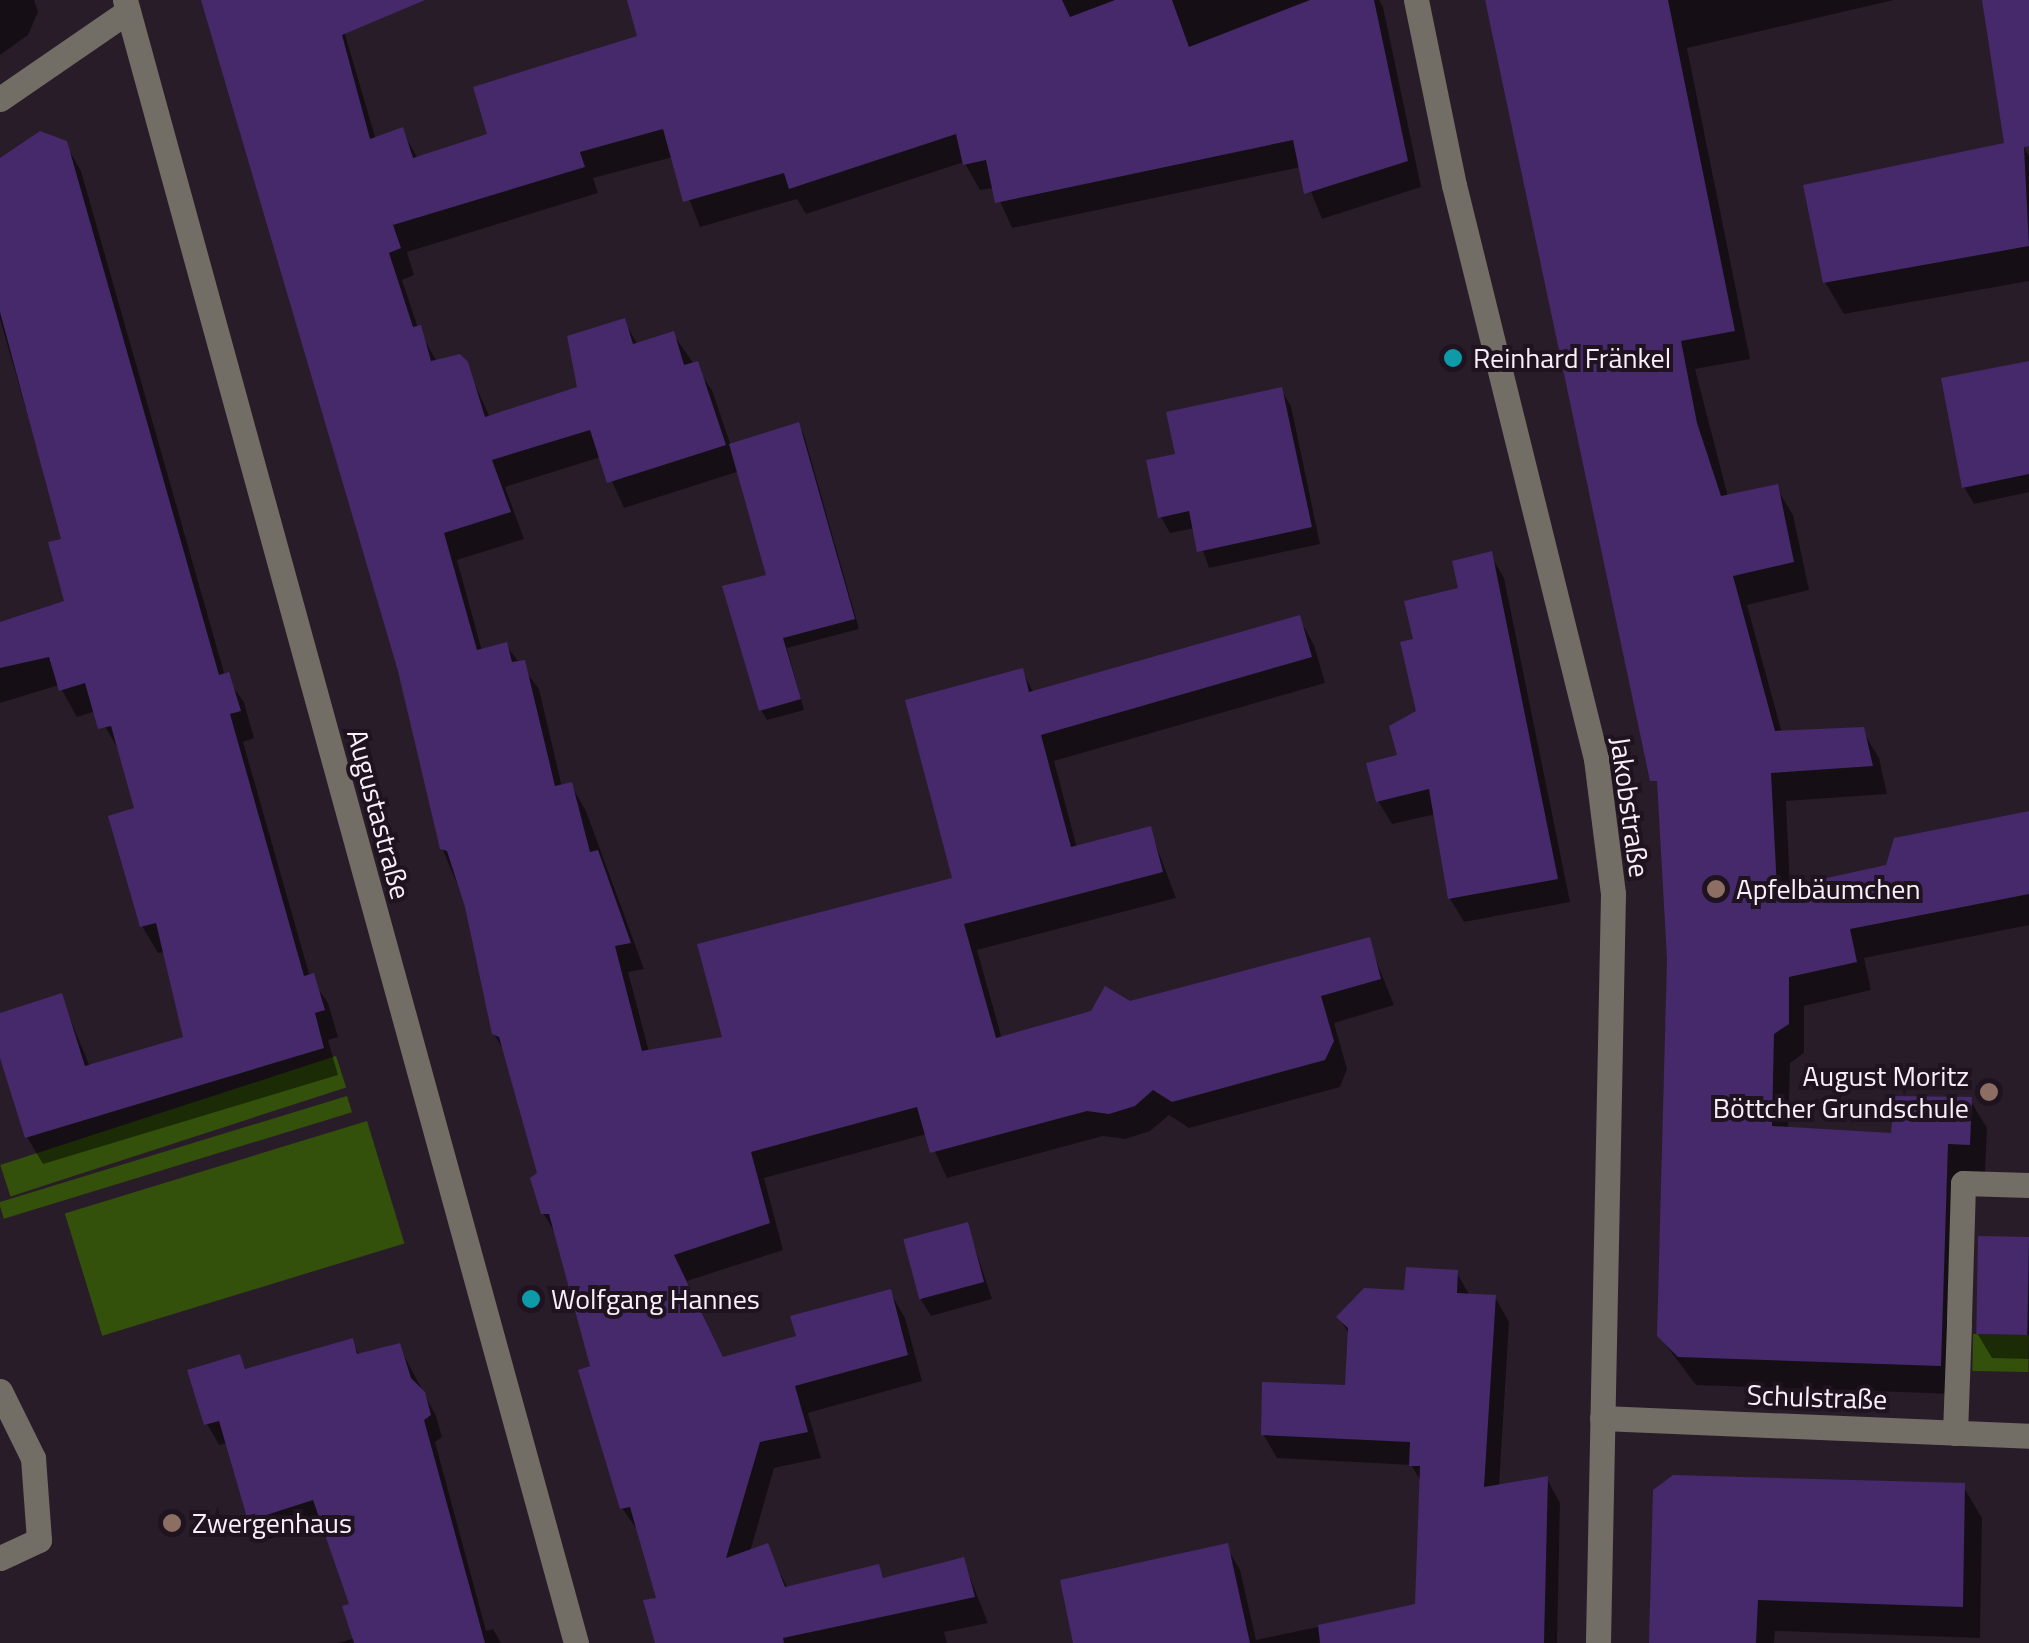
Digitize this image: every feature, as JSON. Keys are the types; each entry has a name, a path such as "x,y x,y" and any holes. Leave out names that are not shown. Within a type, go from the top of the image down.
{"street":[{"name":"Jakobstraße","path":"1416,0 1454,185 1596,758 1613,894 1616,999 1598,1643"},
{"path":"0,99 126,5"},
{"name":"Augustastraße","path":"126,5 576,1643"},
{"path":"1955,1433 1963,1183 2029,1185"},
{"path":"0,1391 32,1458 39,1540 0,1558"},
{"name":"Schulstraße","path":"1602,1418 2029,1436"}],"green space":[{"path":"336,1056 346,1087 10,1196 0,1165"},
{"path":"347,1096 352,1112 4,1219 0,1202"},
{"path":"367,1121 404,1243 102,1336 65,1213"},
{"path":"1973,1334 2029,1335 2028,1372 1972,1371"}],"building":[{"path":"201,0 425,0 342,35 370,139 403,127 413,158 487,134 473,87 637,36 627,0 1062,0 1070,17 1115,0 1172,0 1189,47 1310,0 1374,0 1408,161 1304,194 1293,140 995,203 986,160 963,165 956,134 789,189 784,173 683,202 663,129 580,152 585,167 393,225 401,248 389,253 413,327 421,325 431,361 460,354 468,362 485,417 577,387 567,336 625,318 633,344 674,331 684,365 698,361 726,445 607,483 590,430 492,460 511,512 444,533 477,650 507,642 512,662 525,660 555,786 572,782 590,852 598,850 631,943 615,946 642,1051 722,1037 697,944 952,878 905,700 1023,668 1029,692 1300,615 1312,657 1041,735 1071,847 1151,826 1163,872 964,924 996,1038 1091,1011 1105,986 1130,1001 1370,937 1381,979 1321,996 1334,1041 1325,1060 1172,1102 1153,1090 1135,1106 1109,1114 1087,1111 930,1153 917,1107 751,1152 770,1223 674,1255 723,1357 796,1336 790,1316 891,1289 908,1355 795,1386 808,1432 760,1442 726,1558 768,1543 785,1587 879,1564 883,1578 964,1557 975,1597 783,1638 784,1643 655,1643 643,1600 656,1598 630,1507 620,1509 578,1370 590,1366 549,1214 541,1214 530,1178 537,1173 499,1037 492,1034 465,907 447,851 440,849 398,671"},
{"path":"1485,0 1668,0 1735,331 1681,341 1697,423 1721,496 1778,484 1794,562 1733,576 1775,731 1864,727 1873,766 1771,773 1777,889 1886,865 1894,838 2029,811 2029,894 1850,929 1857,962 1789,977 1789,1024 1774,1034 1772,1126 1891,1133 1894,1096 1972,1097 1970,1145 1948,1144 1941,1366 1678,1357 1657,1336 1667,959 1657,781 1650,781"},
{"path":"1982,0 2029,0 2029,146 2024,147 2029,246 1823,283 1803,185 2004,143"},
{"path":"40,131 67,141 219,675 229,672 241,711 230,714 304,976 314,973 325,1010 315,1013 324,1048 25,1138 0,1058 0,1013 62,993 85,1066 183,1037 156,923 140,927 108,816 134,808 111,726 98,729 85,683 59,691 49,657 0,668 0,622 64,601 48,542 61,539 0,312 0,158"},
{"path":"2029,361 2029,474 1962,488 1941,378"},
{"path":"1282,387 1312,527 1197,552 1189,511 1158,518 1146,460 1175,454 1166,412"},
{"path":"799,422 855,619 783,638 801,699 759,711 722,586 766,575 729,444"},
{"path":"1492,551 1558,879 1448,899 1429,789 1376,802 1366,763 1397,755 1389,726 1416,711 1400,642 1413,639 1404,601 1458,588 1452,561"},
{"path":"968,1222 984,1282 919,1299 903,1239"},
{"path":"1978,1236 2029,1237 2027,1335 1976,1334"},
{"path":"1406,1267 1458,1270 1457,1293 1496,1295 1484,1487 1548,1476 1544,1643 1320,1643 1318,1625 1415,1604 1420,1466 1409,1466 1410,1442 1261,1435 1262,1382 1345,1385 1348,1328 1336,1317 1364,1288 1404,1290"},
{"path":"353,1338 357,1354 400,1343 411,1378 425,1392 431,1415 424,1420 485,1643 354,1643 342,1606 349,1604 313,1500 248,1521 219,1421 204,1425 187,1370 240,1354 245,1369"},
{"path":"1673,1475 1965,1483 1963,1607 1758,1600 1756,1643 1649,1643 1653,1490"},
{"path":"1228,1543 1250,1643 1073,1643 1060,1580"}],"place":[{"name":"Reinhard Fränkel","path":"1453,358"},
{"name":"Apfelbäumchen","path":"1716,889"},
{"name":"August Moritz Böttcher Grundschule","path":"1989,1092"},
{"name":"Wolfgang Hannes","path":"531,1299"},
{"name":"Zwergenhaus","path":"172,1523"}]}
